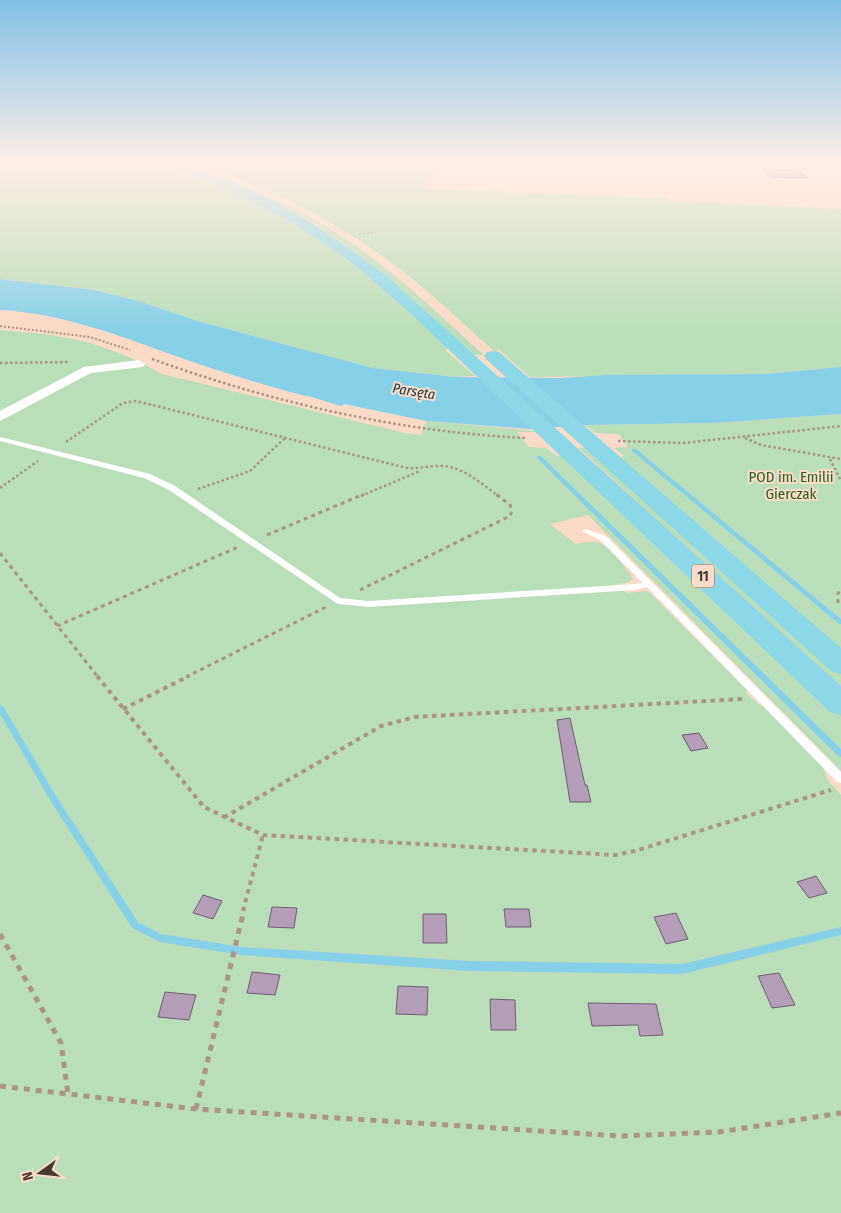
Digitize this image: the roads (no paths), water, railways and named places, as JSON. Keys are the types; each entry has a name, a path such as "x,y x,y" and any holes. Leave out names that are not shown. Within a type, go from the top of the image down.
{"main road":[{"name":"11","path":"293,218 318,231 478,351 598,449 841,664"},
{"path":"317,218 361,241"},
{"name":"11","path":"478,351 565,448 841,704"}],"street":[{"path":"0,417 88,370 140,358"}],"lane":[{"path":"0,439 146,476 184,494 338,601 368,604 635,587 649,584"},
{"path":"586,531 602,538 841,779"}],"water":[{"name":"Parsęta","path":"0,279 94,290 139,301 201,322 373,368 456,377 561,378 607,375 766,374 841,367 841,414 713,423 585,425 530,429 426,421 344,404 341,406 238,376 129,339 65,320 44,315 0,310"}],"waterway":[{"path":"634,450 841,622"},
{"path":"539,457 841,754"},
{"path":"0,708 53,798 135,925 160,938 241,951 470,966 682,969 841,931"}],"park label":[{"name":"POD im. Emilii Gierczak","path":"791,486"}]}
